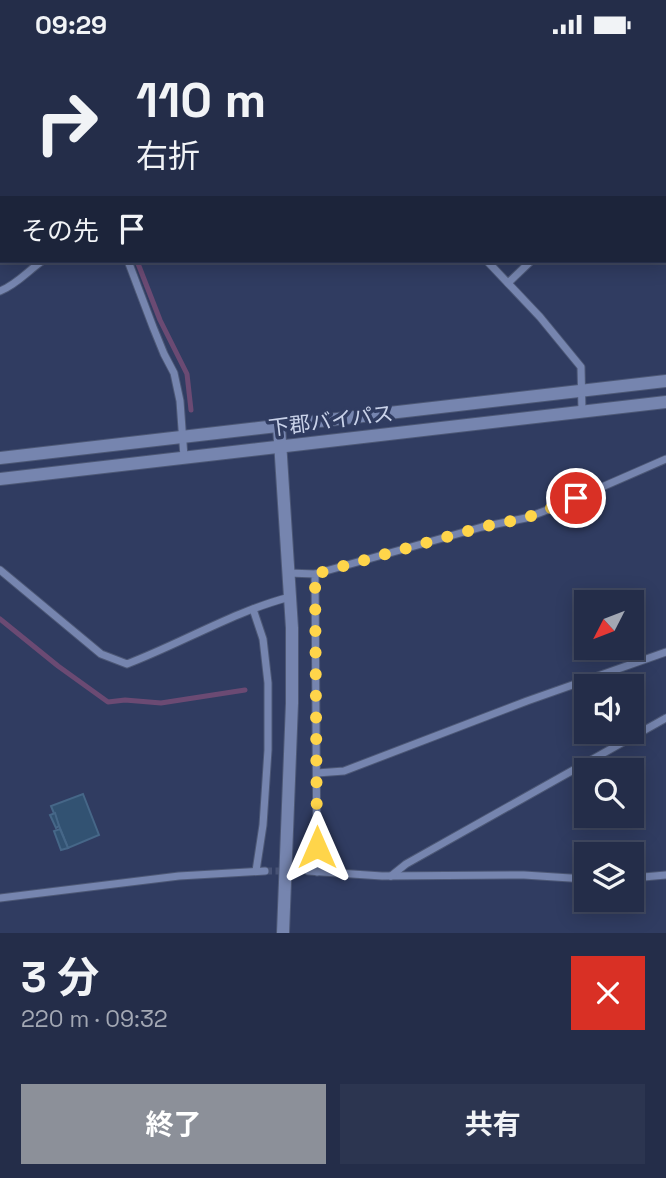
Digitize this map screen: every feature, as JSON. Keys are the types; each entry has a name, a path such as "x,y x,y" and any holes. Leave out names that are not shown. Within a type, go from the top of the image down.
{"street":[{"path":"0,291 10,288 39,263"},
{"path":"129,263 156,336 174,373 180,401 184,457"},
{"path":"489,263 540,317 581,367 582,412"},
{"path":"508,283 528,263"},
{"path":"0,458 666,381"},
{"name":"下郡バイパス","path":"0,478 666,402"},
{"path":"279,426 289,573 292,703 283,933"},
{"path":"289,573 315,574 482,527 526,518 666,459"},
{"path":"0,570 101,654 127,664 253,609 290,597"},
{"path":"315,574 317,872"},
{"path":"0,898 179,876 261,871 268,683 263,639 253,609"},
{"path":"317,773 344,771 515,705 666,652"},
{"path":"390,876 405,864 666,718"},
{"path":"652,877 666,868"},
{"path":"308,870 390,876 524,875 574,878"},
{"path":"644,877 666,875"}],"building":[{"path":"83,794 99,835 68,848 51,806"},
{"path":"55,813 59,826 56,828 50,815"},
{"path":"60,829 68,848 61,850 54,831"}],"waterway":[{"path":"138,263 160,320 187,374 191,410"},
{"path":"0,619 108,702 125,700 161,703 245,690"}],"tunnel":[{"path":"265,871 308,871"}],"route":[{"path":"317,847 315,574 482,527 526,518 576,498"}]}
